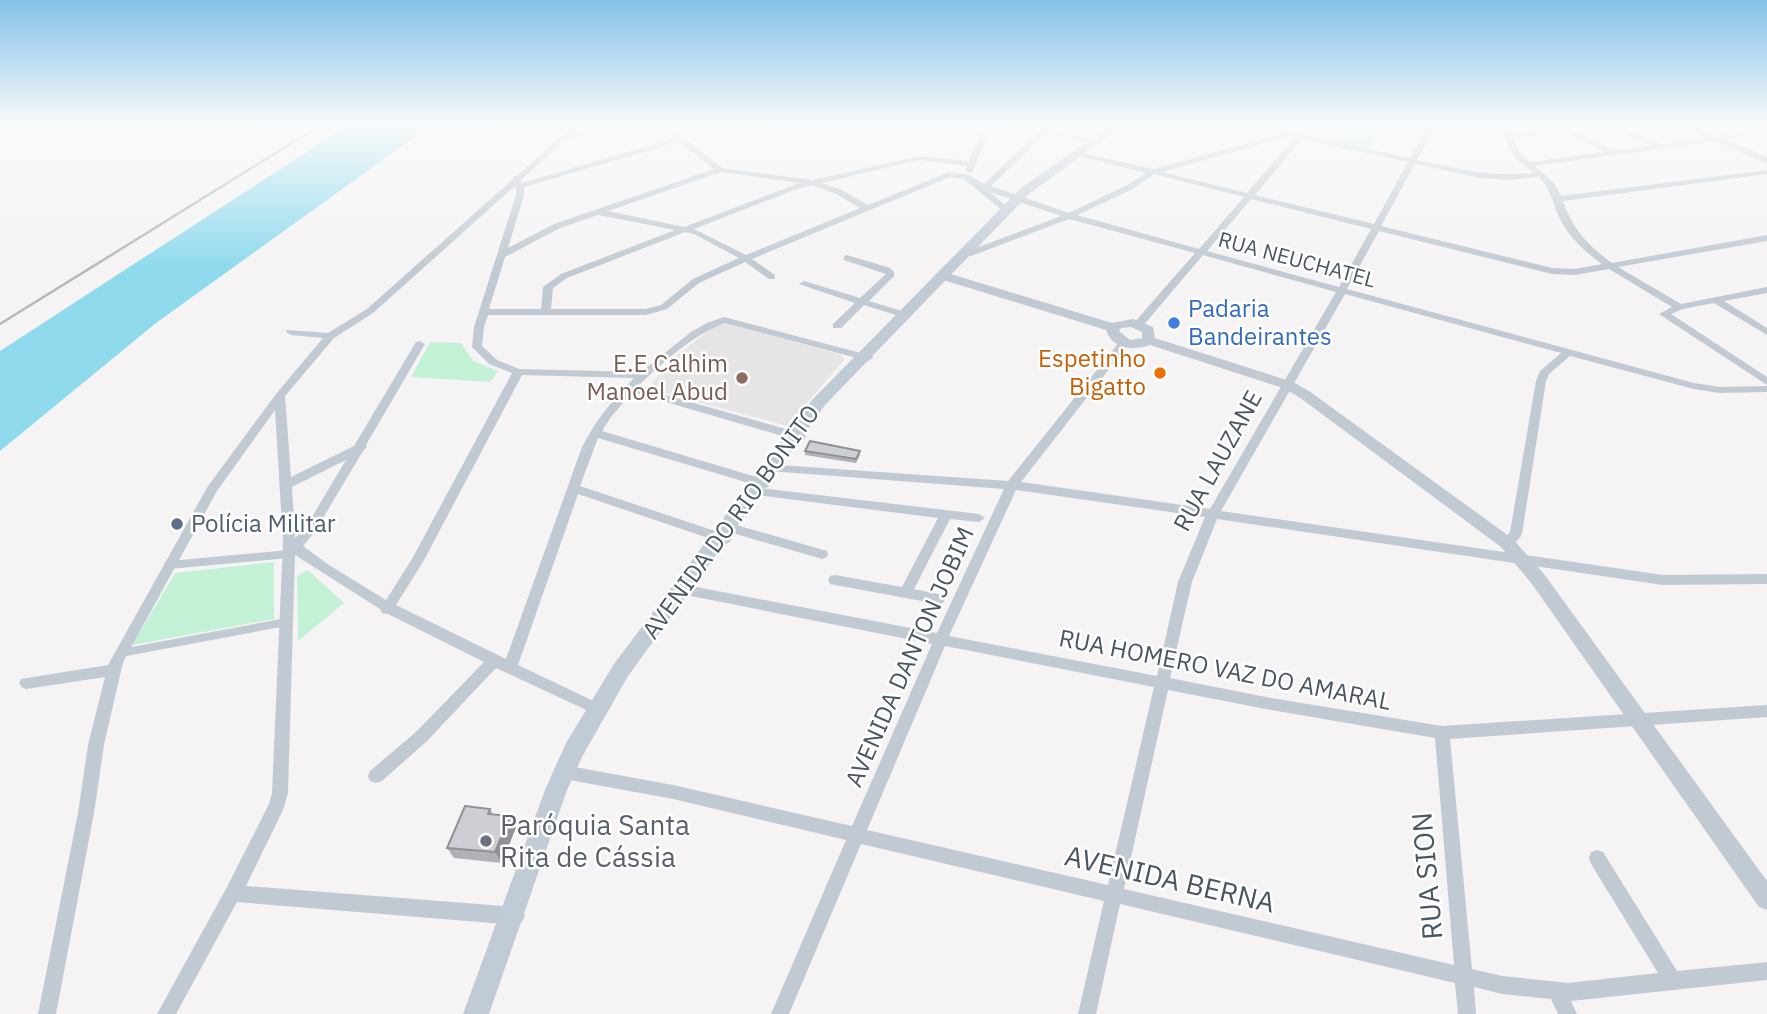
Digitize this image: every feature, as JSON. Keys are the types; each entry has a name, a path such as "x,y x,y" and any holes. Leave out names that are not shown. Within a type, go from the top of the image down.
{"main road":[{"name":"AVENIDA DO RIO BONITO","path":"476,1014 517,916 570,773 597,709 621,670 726,535 796,436 902,314 968,254 1006,209 1056,172"},
{"name":"AVENIDA DO RIO BONITO","path":"865,357 1021,199"},
{"name":"AVENIDA DO RIO BONITO","path":"570,773 628,675 684,590"},
{"name":"AVENIDA DO RIO BONITO","path":"487,1014 517,916"}],"street":[{"path":"47,1014 86,813 96,745 113,670 212,489 280,396 331,336 370,311 528,172"},
{"path":"518,182 554,172"},
{"path":"500,256 550,229 713,172"},
{"path":"737,172 815,183 839,192 867,208"},
{"path":"546,312 546,293 552,283 585,266 785,190 859,172"},
{"path":"966,177 968,172"},
{"path":"981,187 997,172"},
{"path":"968,254 1069,216 1130,187 1152,172"},
{"path":"1153,172 1552,271 1575,271 1767,238"},
{"path":"1138,324 1265,172"},
{"name":"RUA LAUZANE","path":"1087,1014 1112,894 1185,582 1213,514 1407,172"},
{"path":"1469,172 1487,176 1539,175"},
{"path":"1536,172 1551,186 1561,213 1577,237 1611,265 1680,307"},
{"path":"1558,199 1765,172"},
{"path":"483,312 629,313 656,310 696,281 949,174 966,177 1006,209"},
{"path":"518,182 475,342 477,347 492,362 518,372 645,375"},
{"name":"RUA NEUCHATEL","path":"981,187 1069,216 1568,352"},
{"path":"596,211 684,228 709,237 746,258 772,277"},
{"path":"992,227 1012,237"},
{"path":"837,326 891,274 887,270 847,258"},
{"path":"944,276 1113,328 1121,324 1138,324 1150,333 1149,340"},
{"path":"804,284 902,314"},
{"path":"1764,290 1665,311 1667,317 1767,382"},
{"path":"1715,300 1767,332"},
{"path":"510,667 595,433 605,416 629,388 712,324 724,320 865,357"},
{"path":"1113,328 1115,338 1124,343 1136,345 1149,340 1288,384 1514,550 1767,899"},
{"path":"291,332 331,336"},
{"name":"AVENIDA DANTON JOBIM","path":"780,1014 941,639 1012,485 1124,343"},
{"path":"169,565 291,547 310,530 420,344"},
{"path":"1514,550 1541,381 1544,373 1568,352 1707,389 1767,389"},
{"path":"387,609 417,562 518,372"},
{"path":"629,388 796,436"},
{"path":"166,1014 273,818 281,793 291,547 280,396"},
{"path":"257,426 282,427"},
{"path":"595,433 763,481 979,518"},
{"path":"286,485 361,447"},
{"path":"763,481 1012,485 1213,514 1514,550 1663,580 1767,579"},
{"path":"575,488 726,535 822,554"},
{"path":"906,593 946,514"},
{"path":"291,547 387,609 597,709"},
{"path":"288,571 310,558"},
{"path":"835,580 938,599"},
{"name":"RUA HOMERO VAZ DO AMARAL","path":"684,590 1442,733 1767,711"},
{"path":"121,653 286,622"},
{"path":"376,776 422,736 495,660"},
{"path":"26,683 113,670"},
{"name":"RUA SION","path":"1442,733 1467,1014"},
{"name":"AVENIDA BERNA","path":"570,773 673,792 1277,930 1462,977 1556,992 1767,971"},
{"path":"1597,858 1672,980"},
{"path":"233,892 517,916"},
{"path":"1556,992 1568,1014"}],"shaded area":[{"name":"E.E Calhim Manoel Abud","path":"728,323 842,355 844,360 787,426 653,390 650,386 672,359 713,327"}],"green space":[{"path":"430,342 461,343 473,361 498,371 490,382 411,377"},
{"path":"274,562 274,619 132,645 175,573"},
{"path":"308,570 344,603 298,641 297,576"}],"water":[{"path":"275,172 365,172 156,323 0,451 0,351"}],"building":[{"path":"810,441 860,451 856,459 805,451"},
{"path":"465,806 490,809 488,814 510,816 495,852 447,848"}],"railway":[{"path":"0,324 245,172"}],"place":[{"name":"Padaria Bandeirantes","path":"1174,323"},
{"name":"Espetinho Bigatto","path":"1160,373"},
{"name":"E.E Calhim Manoel Abud","path":"742,378"},
{"name":"Polícia Militar","path":"177,524"},
{"name":"Paróquia Santa Rita de Cássia","path":"486,841"}]}
